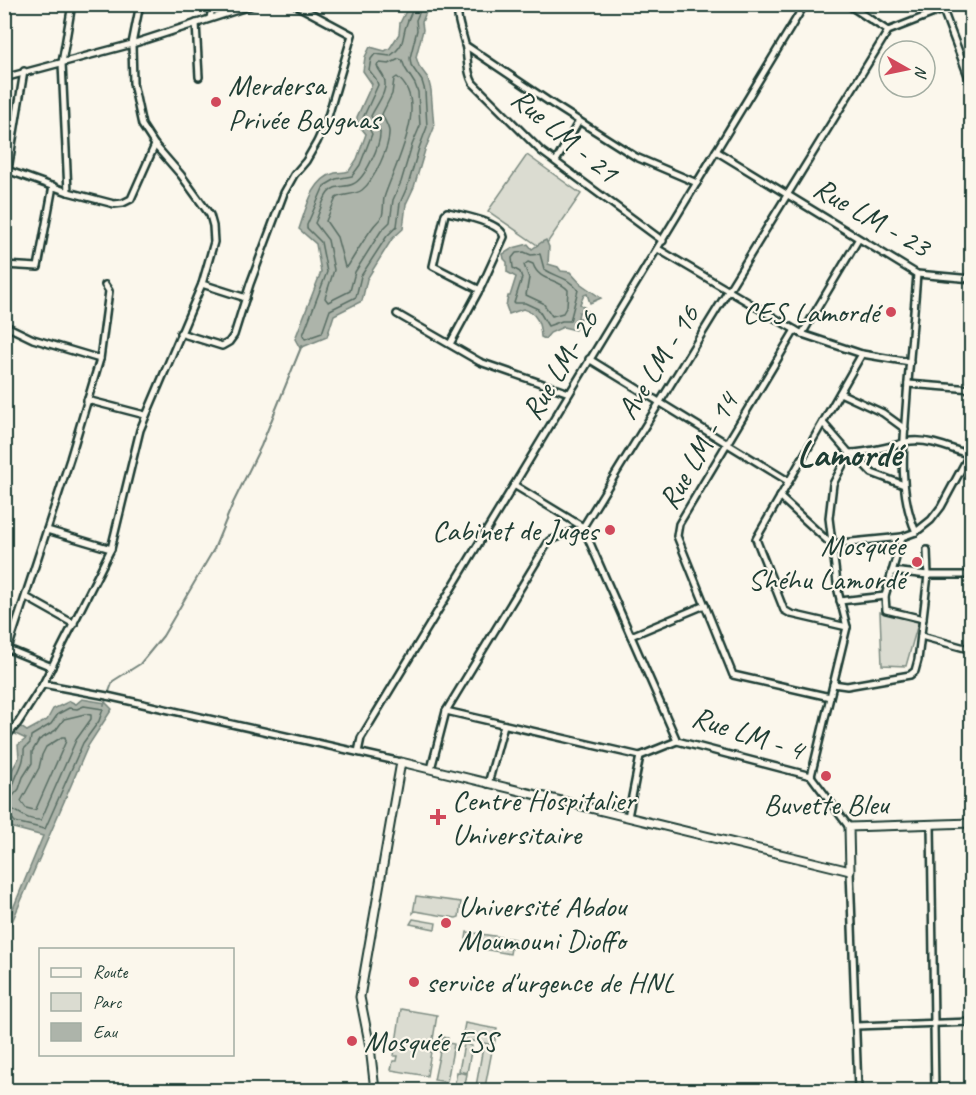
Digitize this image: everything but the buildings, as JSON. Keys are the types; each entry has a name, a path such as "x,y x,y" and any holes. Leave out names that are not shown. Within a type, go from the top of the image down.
{"street":[{"path":"68,192 62,63 72,4"},
{"path":"4,739 18,723 44,684 111,549 145,415 202,284 214,242 210,214 155,146 142,125 136,103 132,44 140,4"},
{"path":"210,18 213,4"},
{"path":"4,78 132,44 256,4"},
{"path":"180,333 210,344 226,345 234,334 284,193 317,142 327,120 352,35 294,4"},
{"name":"Rue LM - 21","path":"459,4 458,17 473,83 527,138 663,241"},
{"name":"Rue LM- 26","path":"358,752 361,738 805,4"},
{"path":"847,4 888,31 957,4"},
{"path":"943,10 972,86"},
{"path":"196,23 199,77"},
{"name":"Ave LM - 16","path":"583,527 888,31"},
{"path":"465,45 636,157 697,183"},
{"path":"24,71 6,170 68,192 114,204 127,202 131,200 155,146"},
{"path":"556,161 579,121"},
{"name":"Rue LM - 23","path":"716,152 917,274 972,279"},
{"path":"4,265 38,267 53,186"},
{"path":"450,344 480,290 503,240 503,232 486,222 447,212 442,224 433,266 480,290"},
{"path":"802,334 858,240"},
{"path":"658,249 802,334 862,354 910,362"},
{"path":"916,532 909,515 904,484 904,443 917,274"},
{"path":"202,284 246,298"},
{"path":"52,667 8,649 100,359 109,291 105,285"},
{"path":"397,314 488,366 569,393"},
{"path":"4,325 33,339 100,359"},
{"name":"Rue LM - 14","path":"795,330 679,524 677,533 733,675 830,697"},
{"path":"847,627 791,614 784,610 756,539 862,354"},
{"path":"589,359 788,481"},
{"path":"908,384 972,389"},
{"path":"840,393 883,413 905,429"},
{"path":"87,400 145,415"},
{"path":"824,423 872,472 904,484"},
{"path":"780,497 831,544 902,537 916,532 931,520 969,461 968,454 938,444 913,441 851,453 833,484 829,518 831,544 840,601 847,627 811,776"},
{"path":"514,485 583,527"},
{"path":"431,769 446,711 549,541 583,527"},
{"name":"Rue LM - 4","path":"583,527 677,741 811,776 849,827"},
{"path":"47,530 111,549"},
{"path":"902,537 885,596 886,610 923,619"},
{"path":"834,684 847,686 913,673 918,660 923,619 928,575 927,550"},
{"path":"892,571 928,575 972,575"},
{"path":"840,601 885,596"},
{"path":"26,597 74,624"},
{"path":"631,636 705,605"},
{"path":"921,636 972,650"},
{"path":"44,684 358,752 850,871"},
{"path":"446,711 640,756 677,741"},
{"path":"488,784 504,724"},
{"path":"628,817 640,756"},
{"path":"375,1090 360,997 401,762"},
{"path":"858,1090 849,827 972,823"},
{"path":"931,824 935,1090"},
{"path":"856,1026 972,1022"}],"green space":[{"path":"527,155 581,194 543,249 488,211"},
{"path":"880,612 919,620 906,666 882,665"},
{"path":"416,896 461,902 459,917 415,911 413,913"},
{"path":"413,919 436,923 435,929 410,924"},
{"path":"467,932 514,939 513,947 466,939"},
{"path":"478,942 511,948 510,954 477,948"},
{"path":"401,1009 437,1015 427,1076 391,1070 393,1061 397,1061 398,1056 394,1056"},
{"path":"465,1023 497,1029 494,1045 462,1039"},
{"path":"443,1037 448,1038 448,1043 454,1044 447,1082 434,1080"},
{"path":"464,1044 472,1046 467,1073 459,1071"},
{"path":"483,1047 492,1051 485,1087 476,1086"},
{"path":"457,1072 467,1074 464,1090 454,1088"}],"water":[{"path":"409,5 429,5 422,22 423,30 416,57 419,66 428,78 434,128 406,204 403,229 392,239 367,279 362,301 334,315 327,337 300,348 295,339 321,272 316,244 299,229 315,188 327,176 349,171 357,159 366,134 357,123 357,117 372,84 363,71 365,57 370,47 385,51 390,48 399,34 400,23"},
{"path":"546,240 549,247 548,264 558,267 561,271 570,272 581,284 601,298 590,303 587,294 584,295 580,304 589,315 587,317 579,312 578,318 581,318 575,330 563,327 550,333 545,339 541,337 539,323 532,313 523,309 509,314 506,306 516,277 507,272 507,262 503,254 513,248 528,244 532,249"},
{"path":"82,699 106,703 112,709 88,746 5,938 5,928 43,836 10,827 7,818 5,800 7,783 19,758 18,745 26,739 5,729 5,709 12,721 27,731 47,720 53,709 70,701 76,704"}],"waterway":[{"path":"104,705 113,681 140,664 163,636 214,549 233,503 261,446 302,345"}],"place":[{"name":"Merdersa Privée Baygnas","path":"216,102"},
{"name":"CES Lamordé","path":"891,312"},
{"name":"Cabinet de Juges","path":"610,530"},
{"name":"Mosquée Shéhu Lamordé","path":"917,562"},
{"name":"Buvette Bleu","path":"826,776"},
{"name":"Centre Hospitalier Universitaire","path":"438,817"},
{"name":"Université Abdou Moumouni Dioffo","path":"446,923"},
{"name":"service d'urgence de HNL","path":"414,982"},
{"name":"Mosquée FSS","path":"352,1041"}],"district":[{"name":"Lamordé","path":"849,453"}]}
